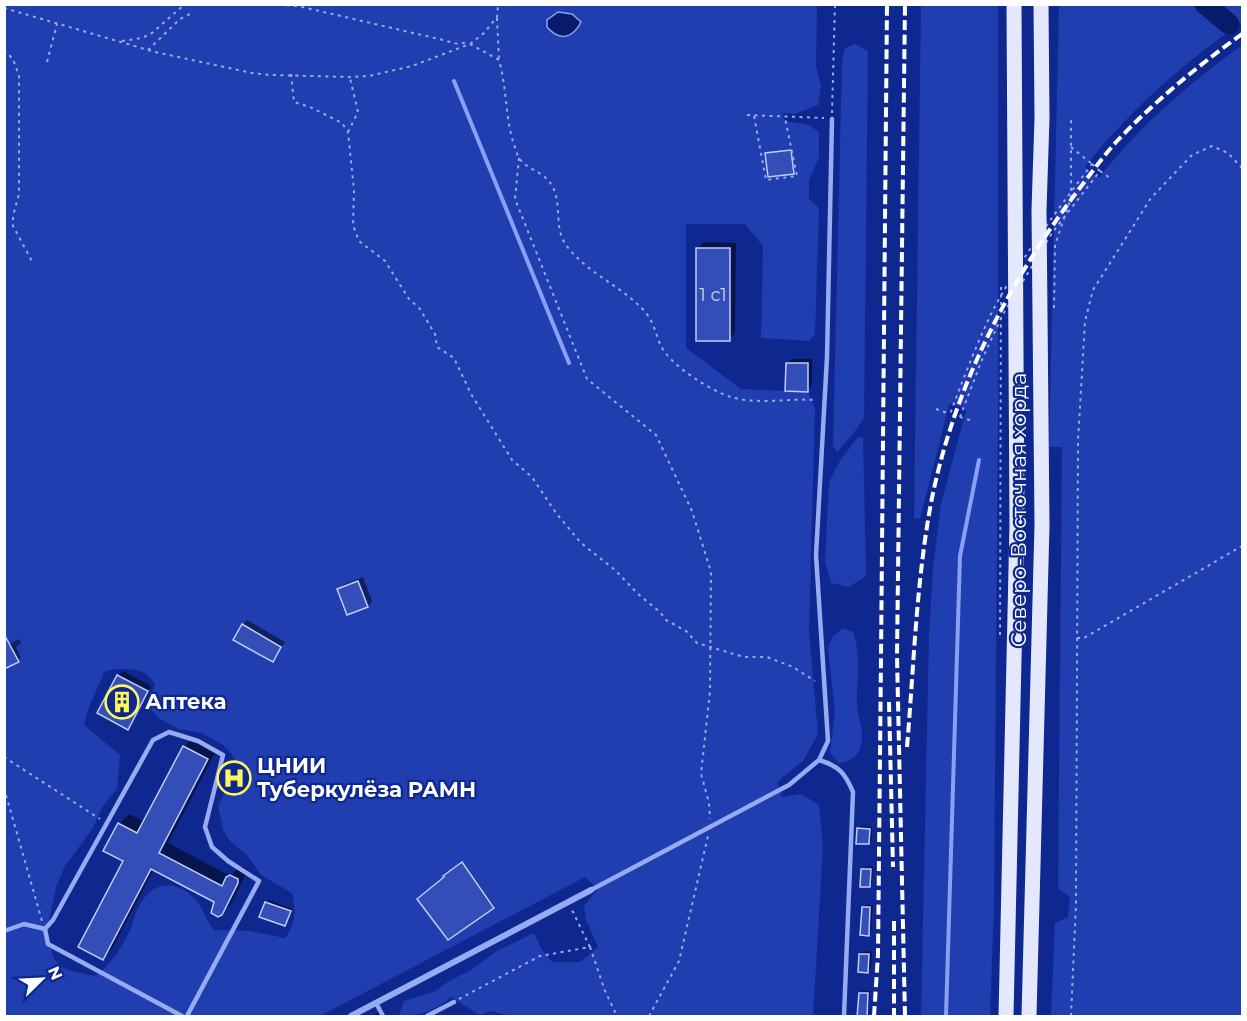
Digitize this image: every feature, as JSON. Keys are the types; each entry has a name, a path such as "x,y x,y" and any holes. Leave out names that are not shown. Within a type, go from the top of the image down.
{"main road":[{"name":"Северо-Восточная хорда","path":"1006,1017 1017,525 1014,4"},
{"name":"Северо-Восточная хорда","path":"1029,1017 1042,525 1039,222 1042,118 1041,4"}],"street":[{"path":"351,1017 591,890"}],"lane":[{"path":"591,890 789,785 819,760 828,741 816,555 824,400 832,119"},
{"path":"45,929 53,920 108,824 153,740 169,732 198,741 223,755 205,827 212,847 228,861 259,881 187,1017"},
{"path":"819,760 834,765 846,777 853,792 844,1017"},
{"path":"4,932 24,924 45,929"},
{"path":"45,929 48,944 182,1017"},
{"path":"427,1017 454,1002"},
{"path":"375,1004 382,1017"}],"path":[{"path":"119,42 142,38 152,33 185,4"},
{"path":"264,4 298,6 450,42 471,43 499,60"},
{"path":"498,4 499,60 504,76 508,120 519,158 515,198 587,379 656,435 692,511 711,572 710,691 701,774 709,803 711,826 679,961 649,1017"},
{"path":"747,115 832,119 835,4"},
{"path":"4,8 148,50 252,73 350,77 369,76 412,66 471,43 484,33 497,17"},
{"path":"148,50 180,19 190,14"},
{"path":"47,62 57,24"},
{"path":"4,51 14,59 19,76 19,194 13,216 13,226 33,263"},
{"path":"291,74 294,102 310,107 342,123 348,132 354,190 353,225 359,241 385,261 409,299 420,309 435,334 437,347 454,358 471,394 512,459 532,477 556,513 581,543 615,570 666,620 686,631 697,643 744,657 767,657 793,667 825,688"},
{"path":"348,132 358,112 350,77"},
{"path":"754,116 766,180 797,176 785,117"},
{"path":"1054,316 1055,245 1071,198 1071,119"},
{"path":"1071,146 1110,178"},
{"path":"1071,1017 1076,904 1078,441 1084,321 1093,291 1151,198 1192,154 1212,146 1228,153 1242,168"},
{"path":"519,158 551,183 558,203 558,226 565,244 591,270 647,314 655,328 662,349 677,364 695,378 729,396 746,400 824,400"},
{"path":"1088,170 1092,164"},
{"path":"1096,176 1100,171"},
{"path":"1000,634 1001,278"},
{"path":"950,414 953,404"},
{"path":"960,417 963,408"},
{"path":"936,409 973,421"},
{"path":"1077,638 1084,638 1242,546"},
{"path":"4,757 108,824"},
{"path":"4,788 45,929"},
{"path":"568,902 590,947 604,991 617,1017"},
{"path":"454,1002 540,957 590,947"}],"shaded area":[{"path":"4,5 817,5 816,66 821,86 818,105 794,114 783,113 784,121 809,125 819,132 819,158 809,180 809,199 819,208 815,334 809,341 761,338 763,246 745,224 686,224 686,348 741,389 808,392 815,409 809,630 818,734 803,761 777,782 782,797 801,794 819,805 823,847 813,1016 512,1016 490,1011 480,1015 451,997 427,1011 399,1016 404,1001 434,992 497,951 534,933 541,948 552,962 580,962 598,947 586,920 584,906 598,889 585,877 320,1016 5,1016","holes":["241,624 281,647 273,662 233,640","115,669 143,672 151,679 155,685 150,696 150,708 158,718 179,729 202,733 223,745 231,753 236,763 234,775 218,806 223,830 229,840 247,855 261,875 292,893 294,917 285,938 250,931 214,930 195,899 180,888 165,886 157,888 144,898 120,948 111,961 95,976 60,966 53,957 47,932 56,887 65,866 93,828 102,807 117,789 120,755 84,725 104,672"]},
{"path":"921,5 998,5 998,411 994,908 990,1016 921,1016 929,635 933,568 941,504 966,411 952,404 949,405 920,519 914,518"},
{"path":"1059,5 1242,5 1242,23 1199,54 1158,89 1085,167 1100,177 1131,140 1166,106 1242,45 1242,1016 1051,1016 1055,923 1068,917 1070,897 1058,889 1062,447 1049,447"},
{"path":"558,12 572,14 581,22 570,35 557,35 547,27 547,20"},
{"path":"855,44 868,51 864,418 837,452 833,446 842,61 845,48"},
{"path":"863,437 866,576 849,587 831,583 825,561 829,482 840,461 857,438"},
{"path":"844,628 853,632 856,642 857,706 862,739 860,749 855,756 839,763 830,753 835,712 828,648 833,636"}],"building":[{"path":"791,150 794,174 768,177 765,153"},
{"path":"696,248 730,248 730,341 696,341"},
{"path":"786,363 808,363 808,392 785,391"},
{"path":"358,581 368,607 347,615 337,589"},
{"path":"242,624 281,647 273,662 233,640"},
{"path":"4,634 19,662 4,669"},
{"name":"Аптека","path":"117,675 148,691 128,730 97,713"},
{"path":"183,746 208,759 159,853 222,886 226,877 230,875 238,879 238,883 222,915 218,917 211,913 214,902 151,869 103,960 78,947 123,861 103,851 118,823 137,833"},
{"path":"857,828 870,829 869,844 856,844"},
{"path":"462,862 494,908 448,940 417,899"},
{"path":"861,869 871,869 870,887 860,887"},
{"path":"265,902 291,911 285,926 259,917"},
{"path":"862,907 870,907 869,936 860,935"},
{"path":"859,954 869,954 868,973 858,972"},
{"path":"859,993 868,993 867,1017 857,1017"}],"waterway":[{"path":"1205,4 1229,24"},
{"path":"454,81 569,363"},
{"path":"946,1016 960,556 979,460"}],"railway":[{"path":"874,1016 878,955 887,4"},
{"path":"905,4 897,656 905,1016"},
{"path":"907,747 919,594 931,503 953,420 986,340 1027,264 1107,152 1162,97 1242,34"},
{"path":"889,702 893,867"},
{"path":"894,921 894,1016"}],"place":[{"name":"Аптека","path":"122,702"},
{"name":"ЦНИИ Туберкулёза РАМН","path":"234,778"}]}
